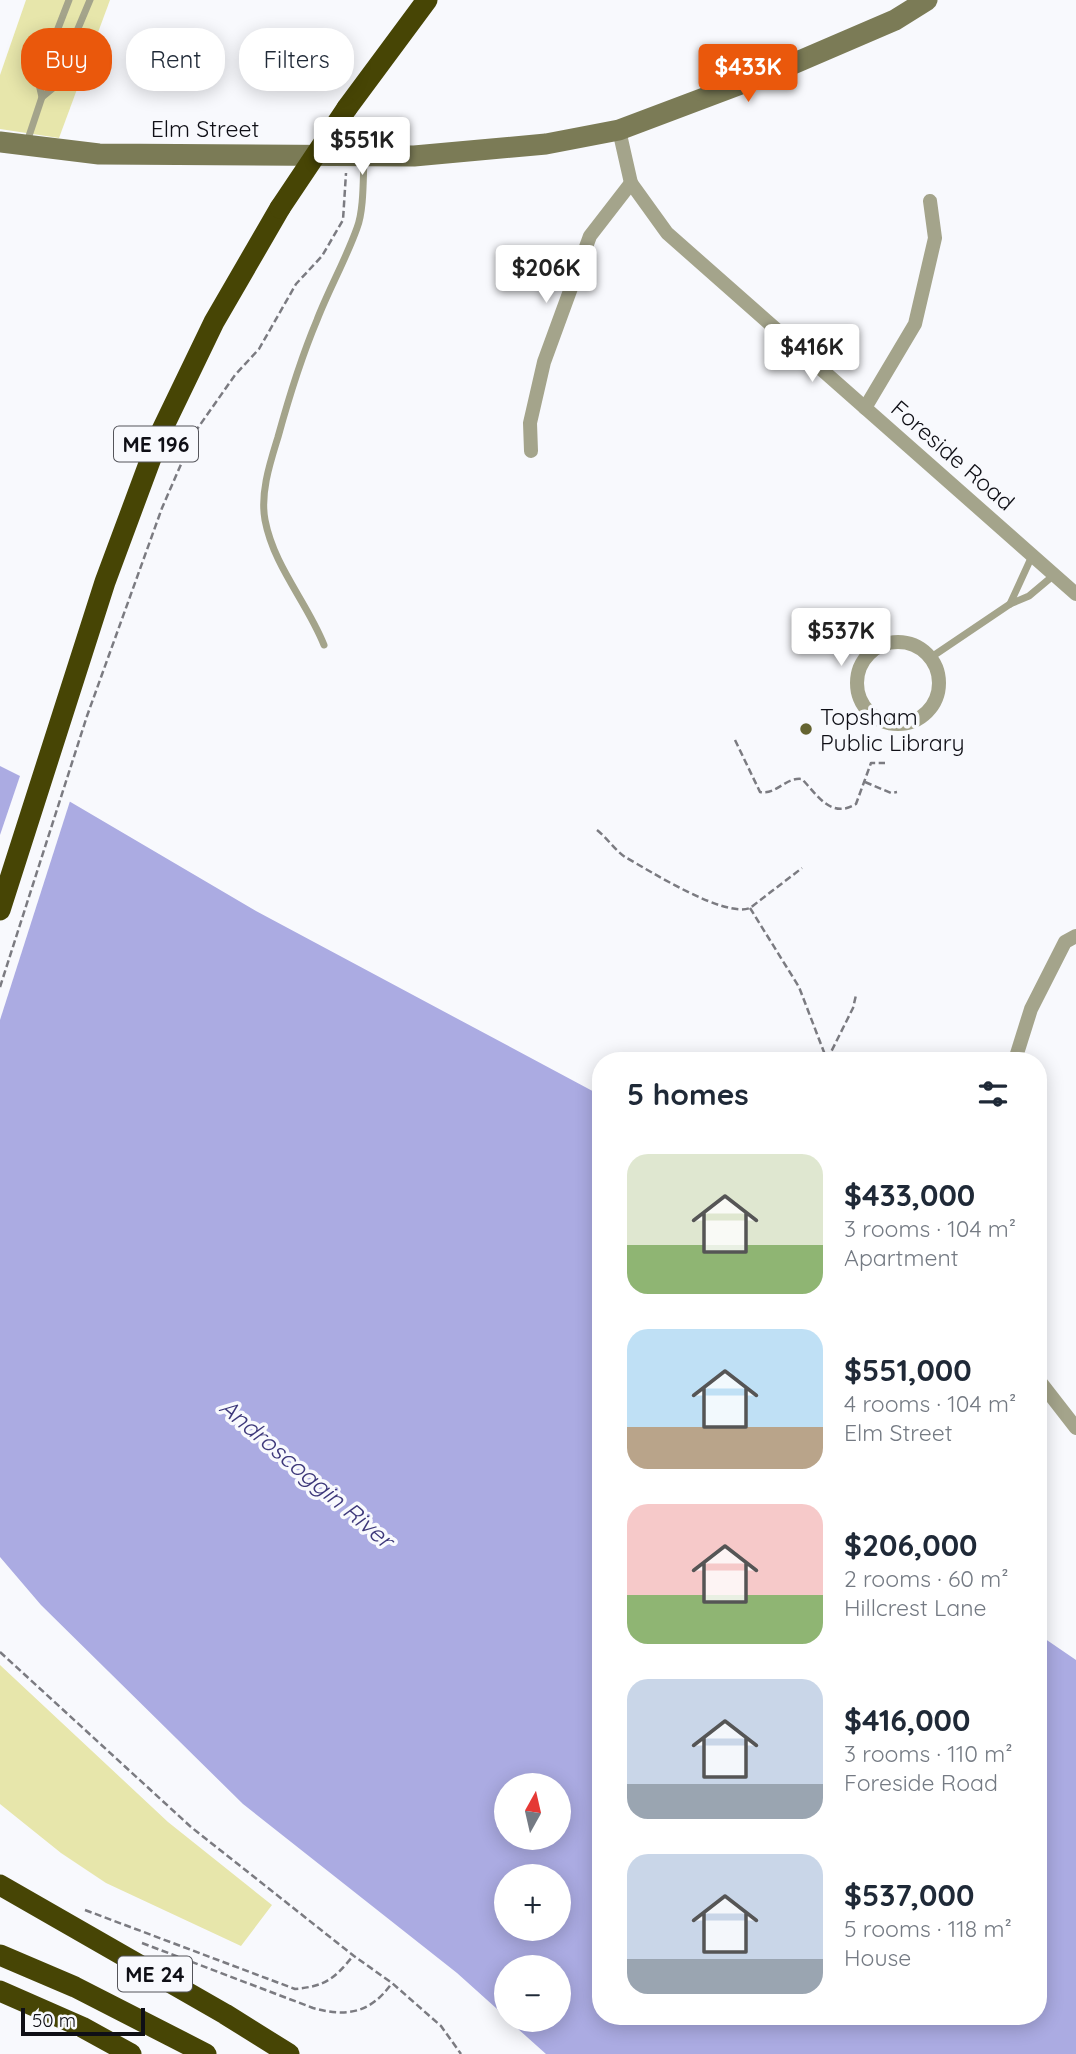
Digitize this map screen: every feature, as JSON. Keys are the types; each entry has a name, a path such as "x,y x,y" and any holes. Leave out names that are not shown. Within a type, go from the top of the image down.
{"highway":[{"name":"ME 196","path":"0,910 105,582 160,434 214,322 279,208 347,108 427,0"},
{"name":"ME 24","path":"0,1885 205,2002 289,2054"},
{"path":"0,1955 75,1987 206,2054"},
{"path":"0,1991 82,2027 131,2054"}],"main road":[{"name":"Elm Street","path":"0,142 99,154 355,156 414,156 546,144 619,130 799,62 895,20 926,0"}],"street":[{"name":"Foreside Road","path":"619,130 631,183 667,233 1076,594"},
{"path":"531,451 530,423 544,362 590,236 631,183"},
{"path":"865,408 915,324 935,238 930,201"},
{"path":"836,615 873,650"},
{"path":"897,642 920,649 930,658 939,681 937,693 932,705 914,721 888,723 876,718 866,709 859,697 858,671 873,650 884,644 897,642"},
{"path":"1018,1052 1031,1009 1065,942 1076,936"},
{"path":"1047,1391 1076,1428"}],"lane":[{"path":"26,146 42,97 38,80 69,0"},
{"path":"42,97 53,88 90,0"},
{"path":"324,645 274,549 265,519 264,497 271,461 300,363 359,225 355,156"},
{"path":"1010,604 1033,555"},
{"path":"930,658 1010,604 1029,596 1054,575"}],"path":[{"path":"0,987 88,716 157,520 195,432 235,375 259,349 296,284 322,256 343,220 355,156"},
{"path":"735,740 760,792 766,794 790,779 802,779 829,807 836,810 844,810 856,804 870,762 885,763"},
{"path":"865,782 891,793 897,792"},
{"path":"597,830 624,856 671,884 728,908 743,911 802,867"},
{"path":"750,908 799,987 824,1052"},
{"path":"831,1052 853,1008 856,995"},
{"path":"0,1652 191,1827 392,1983 440,2026 461,2054"},
{"path":"79,1908 295,1989 324,1984 354,1956"},
{"path":"138,1942 337,2015 370,2005 392,1983"}],"shaded area":[{"path":"26,0 110,0 100,28 21,28 21,91 76,91 59,138 0,129 0,75"},
{"path":"0,1665 168,1822 272,1905 241,1946 106,1883 61,1853 0,1804"}],"water":[{"name":"Androscoggin River","path":"0,766 62,797 256,911 592,1091 592,2025 1047,2025 1047,1640 1076,1660 1076,2054 546,2054 521,2032 571,2032 571,1955 494,1955 494,2006 457,1973 243,1804 41,1605 0,1557"}],"pier":[{"path":"21,773 71,798 0,1020 0,835"}],"place":[{"name":"Topsham Public Library","path":"806,729"}]}
